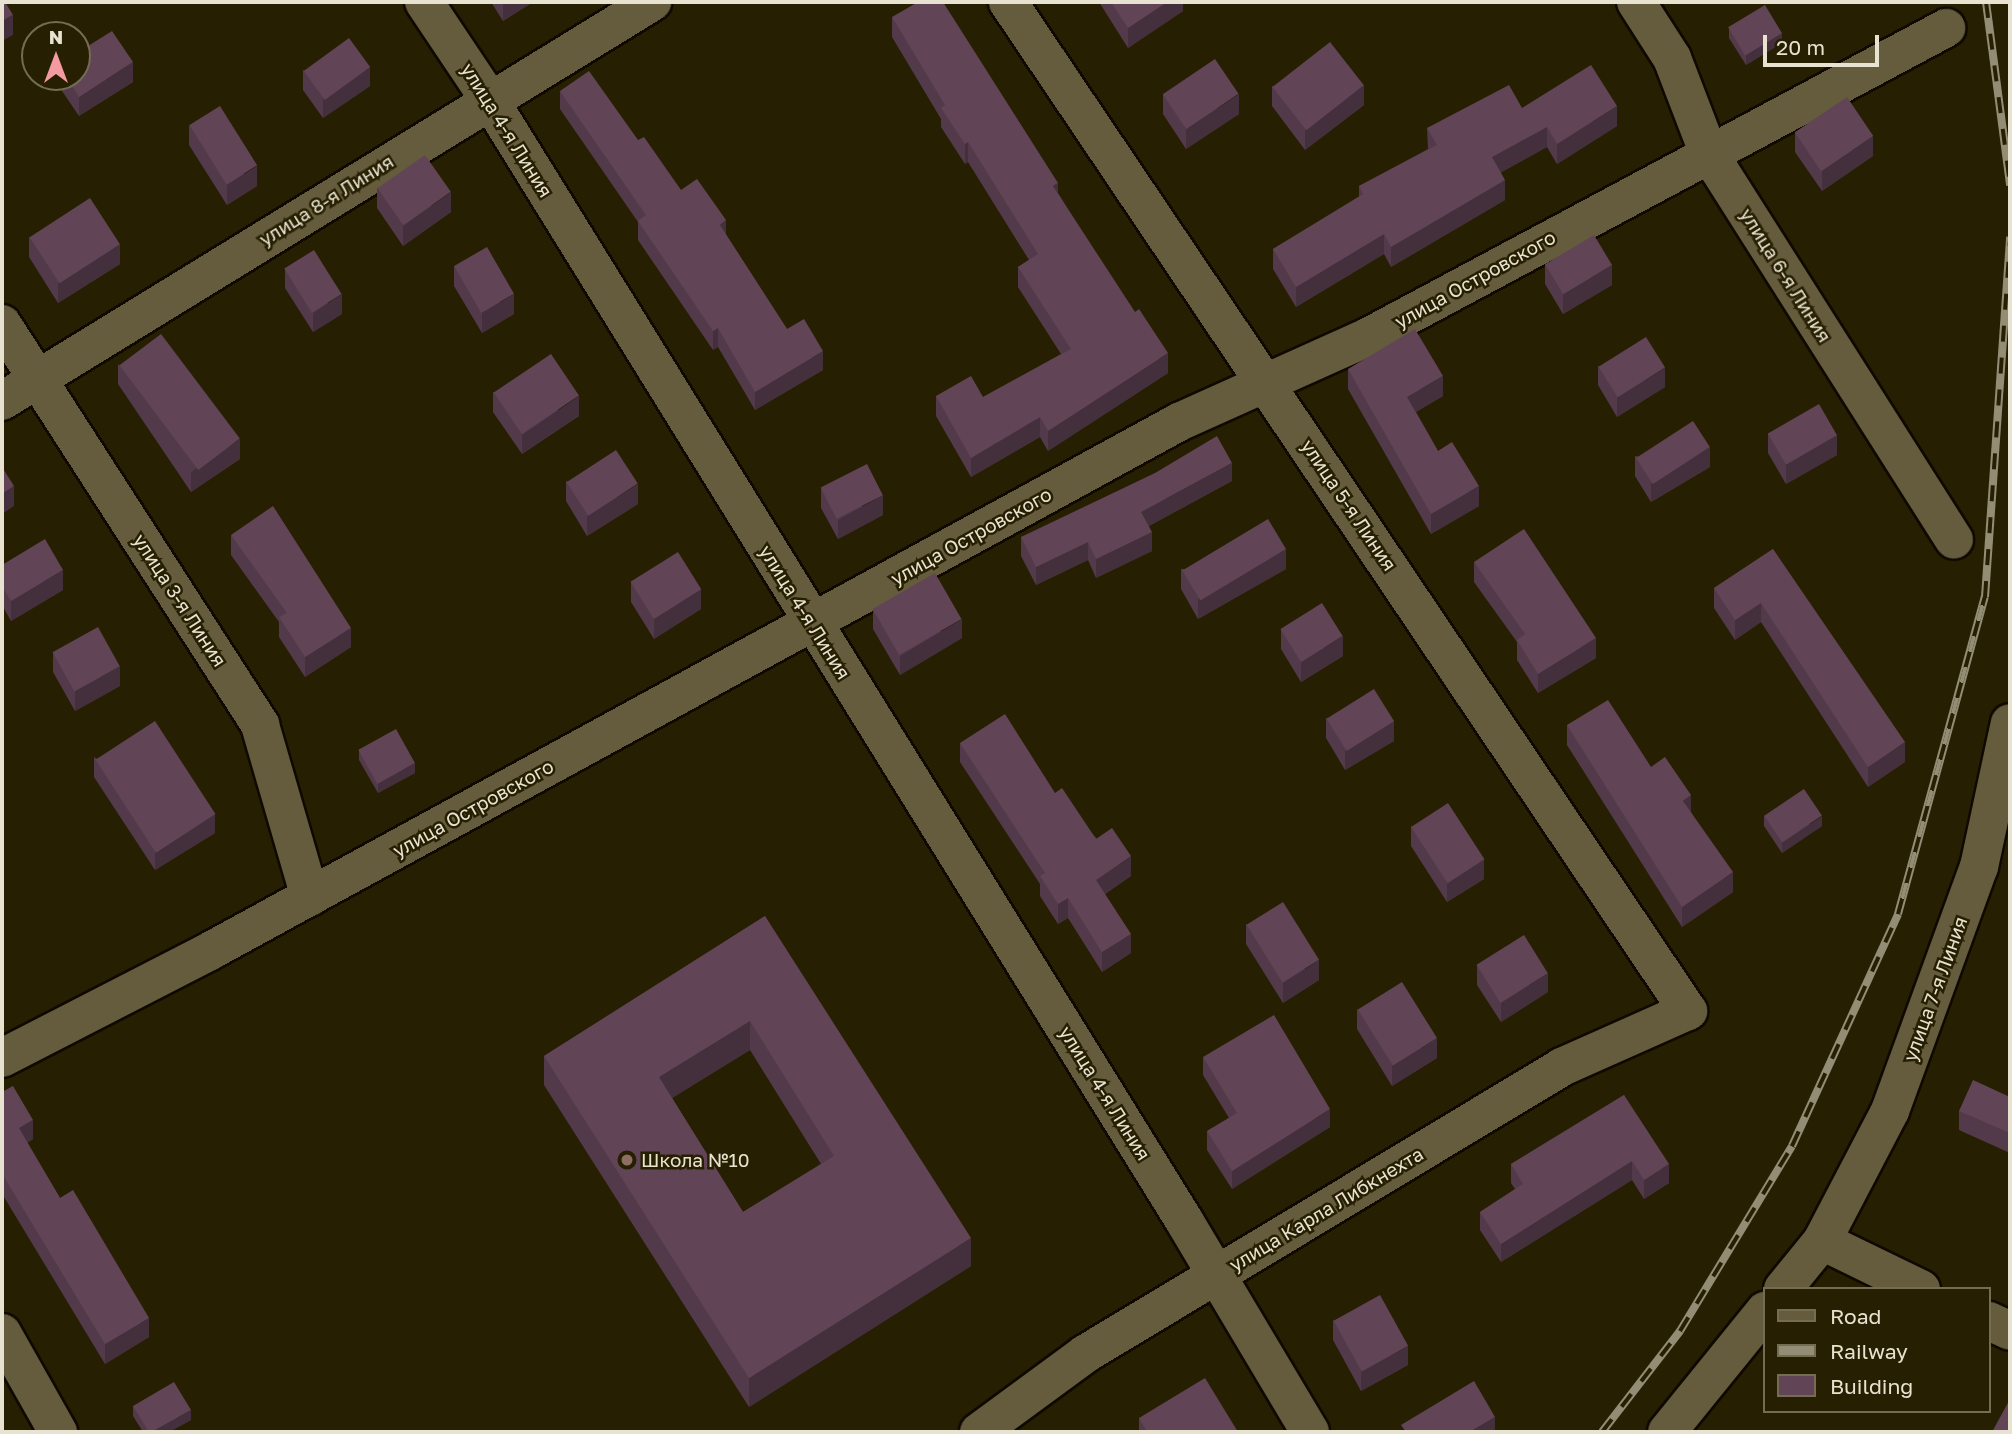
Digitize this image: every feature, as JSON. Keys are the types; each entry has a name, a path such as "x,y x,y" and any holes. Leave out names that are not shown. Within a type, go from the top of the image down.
{"street":[{"name":"улица 4-я Линия","path":"424,2 489,99 1217,1275"},
{"name":"улица 8-я Линия","path":"2,401 489,99 652,2"},
{"name":"улица 5-я Линия","path":"1008,2 1688,1011"},
{"name":"улица 6-я Линия","path":"1636,2 1672,58 1708,152 1954,539"},
{"name":"улица Островского","path":"2,1058 310,897 1179,422 1366,338 1708,152 1946,28"},
{"name":"улица 3-я Линия","path":"2,324 260,725 310,897"},
{"name":"улица 7-я Линия","path":"1785,1287 1822,1241 1890,1111 1970,892 2010,723"},
{"name":"улица Карла Либкнехта","path":"979,1432 1085,1354 1562,1067 1688,1011"},
{"path":"1822,1241 1917,1287"},
{"path":"1217,1275 1310,1432"},
{"path":"1667,1432 1764,1312"},
{"path":"1991,1322 2010,1331"},
{"path":"2,1333 58,1432"}],"building":[{"path":"2,2 5,2 13,15 2,21"},
{"path":"918,2 943,2 1058,183 1053,186 1135,312 1139,309 1168,353 1048,431 1040,417 971,458 936,396 971,376 983,397 1071,349 1018,267 1038,254 968,142 965,144 941,108 945,105 892,17"},
{"path":"1111,2 1167,2 1128,28"},
{"path":"1765,5 1782,33 1745,55 1728,27"},
{"path":"112,31 133,62 91,89 91,44"},
{"path":"349,38 370,67 325,100 304,71"},
{"path":"1330,42 1364,85 1306,130 1272,87"},
{"path":"1215,59 1238,94 1186,129 1163,94"},
{"path":"1591,65 1617,106 1557,144 1547,127 1492,157 1505,180 1391,247 1384,234 1296,287 1273,249 1363,194 1359,186 1437,145 1427,128 1509,85 1522,108"},
{"path":"589,71 638,140 644,137 681,190 697,179 726,220 720,225 787,329 804,319 823,351 755,392 718,328 713,331 638,221 646,215 560,91"},
{"path":"75,91 88,91 79,97"},
{"path":"1847,97 1873,136 1821,171 1795,132"},
{"path":"220,106 257,165 227,184 189,125"},
{"path":"425,155 451,192 403,225 377,188"},
{"path":"90,198 120,244 60,283 30,237"},
{"path":"1594,235 1612,265 1563,294 1545,264"},
{"path":"487,247 514,294 481,313 454,266"},
{"path":"314,250 342,294 312,313 284,269"},
{"path":"1415,329 1443,376 1407,397 1438,451 1452,442 1479,486 1431,514 1348,369"},
{"path":"161,334 240,439 198,470 119,365"},
{"path":"1646,337 1665,368 1618,397 1599,367"},
{"path":"551,354 579,395 522,434 494,393"},
{"path":"1819,404 1837,435 1786,465 1768,434"},
{"path":"1693,421 1710,447 1653,484 1636,458"},
{"path":"1217,436 1232,463 1141,512 1152,532 1096,559 1088,542 1036,567 1021,537 1155,473"},
{"path":"616,450 638,484 588,516 567,482"},
{"path":"867,464 883,495 837,519 821,488"},
{"path":"2,467 14,486 2,494"},
{"path":"273,506 351,628 305,657 279,617 287,613 231,535"},
{"path":"1268,519 1286,549 1200,601 1182,571"},
{"path":"1524,529 1596,638 1538,674 1517,640 1525,634 1474,562"},
{"path":"45,539 63,570 11,601 2,586 2,565"},
{"path":"1773,549 1905,742 1868,767 1761,603 1735,620 1714,588"},
{"path":"678,552 701,589 654,619 631,582"},
{"path":"935,573 962,619 899,655 873,609"},
{"path":"1322,603 1343,636 1301,662 1280,629"},
{"path":"98,627 120,666 74,692 53,652"},
{"path":"1374,689 1394,721 1347,751 1327,719"},
{"path":"1608,700 1651,767 1665,757 1691,795 1683,801 1733,872 1682,907 1567,725"},
{"path":"1005,714 1055,793 1062,788 1096,839 1112,828 1131,856 1096,880 1131,934 1102,952 1068,898 1058,904 1040,876 1045,873 960,743"},
{"path":"155,721 215,814 156,853 95,760"},
{"path":"396,729 415,763 377,784 358,750"},
{"path":"1804,789 1822,816 1782,842 1764,816"},
{"path":"1448,803 1484,859 1448,883 1411,827"},
{"path":"1283,902 1319,960 1283,982 1247,925"},
{"path":"765,916 971,1238 749,1378 544,1056","holes":["750,1021 834,1156 743,1212 659,1077"]},
{"path":"1524,935 1548,973 1500,1003 1477,965"},
{"path":"1402,982 1437,1038 1393,1066 1358,1010"},
{"path":"1274,1015 1330,1109 1232,1171 1207,1131 1237,1113 1203,1057"},
{"path":"1973,1080 2010,1097 2010,1133 1959,1111"},
{"path":"13,1086 33,1120 19,1128 60,1198 73,1190 149,1318 105,1344 4,1177 2,1178 2,1092"},
{"path":"1624,1095 1669,1164 1644,1180 1632,1161 1501,1244 1480,1212 1523,1184 1511,1164"},
{"path":"1380,1295 1408,1346 1362,1371 1334,1321"},
{"path":"1205,1378 1238,1432 1147,1432 1139,1418"},
{"path":"1474,1381 1495,1417 1470,1432 1406,1432 1401,1425"},
{"path":"174,1382 191,1410 149,1432 133,1406"},
{"path":"2010,1399 2010,1432 1992,1432"}],"railway":[{"path":"1986,2 2010,185"},
{"path":"1602,1432 1680,1331 1792,1146 1898,914 1985,597 2010,237"}],"place":[{"name":"Школа №10","path":"627,1160"}]}
